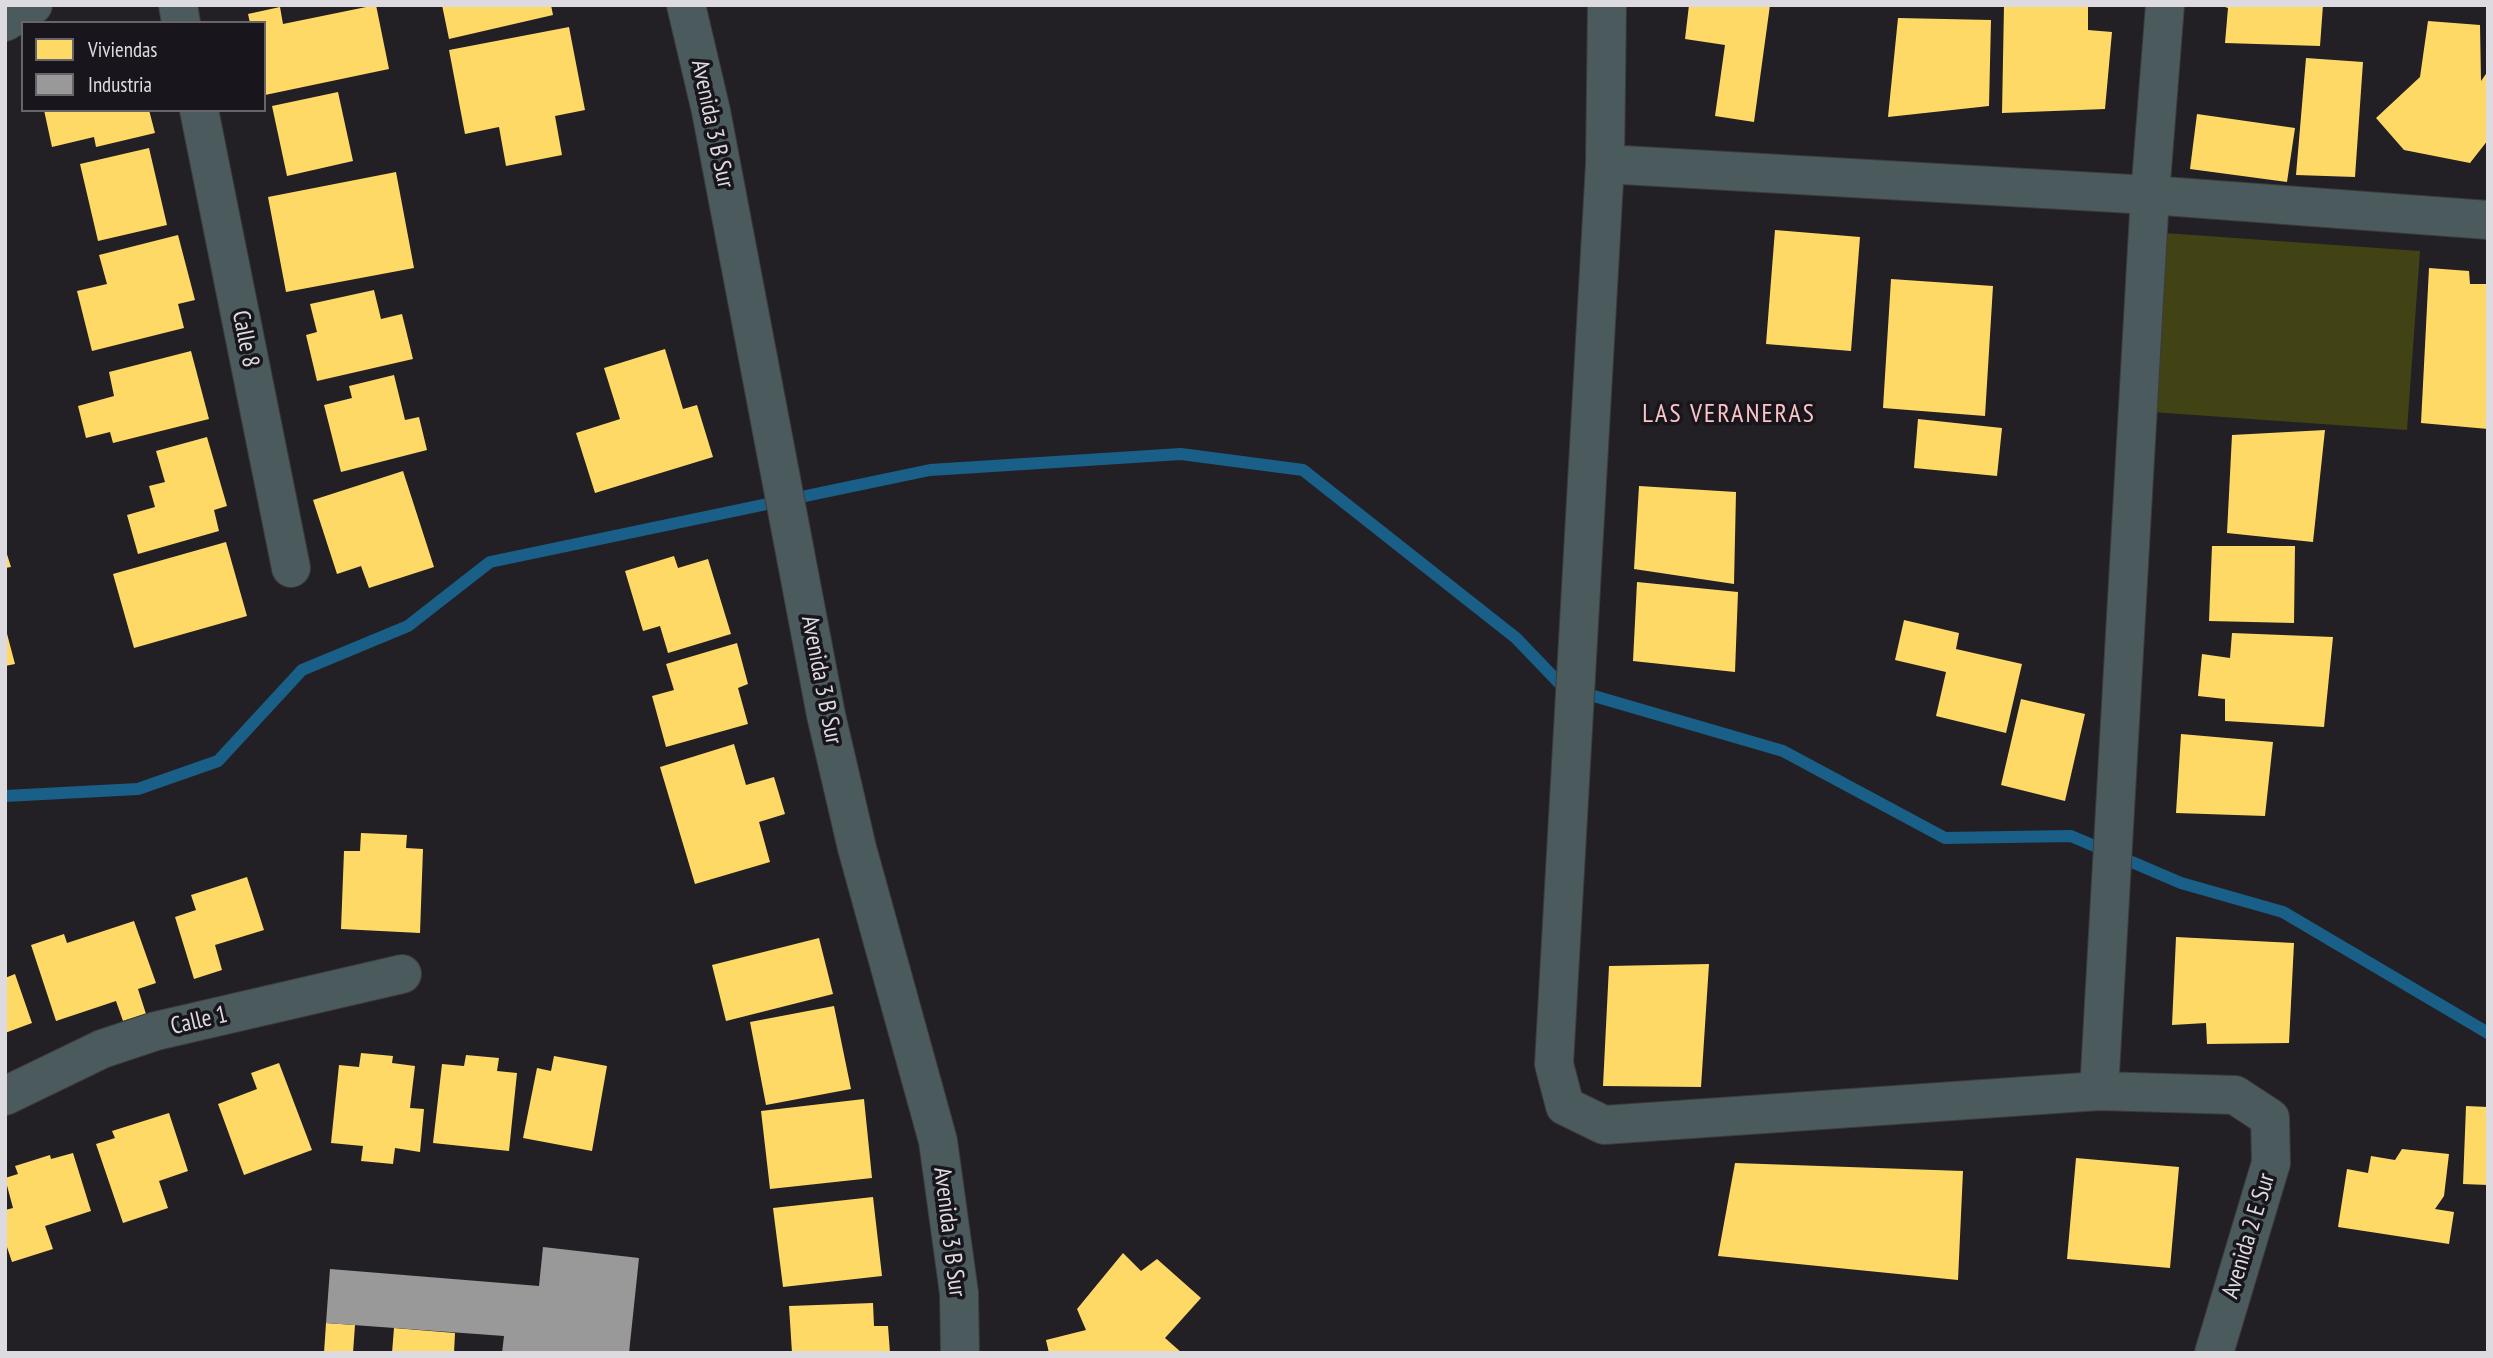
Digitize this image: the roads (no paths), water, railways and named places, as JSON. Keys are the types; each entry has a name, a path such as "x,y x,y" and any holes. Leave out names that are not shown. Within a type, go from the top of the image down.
{"street":[{"path":"5,22 33,5"},
{"name":"Avenida 3 B Sur","path":"686,5 711,111 827,715 857,848 937,1141 959,1293 960,1353"},
{"path":"1607,5 1605,164 1554,1064 1565,1106 1604,1125 2099,1091 2150,195 2165,5"},
{"name":"Calle 8","path":"199,112 291,568"},
{"path":"1605,164 2150,195 2488,220"},
{"name":"Calle 1","path":"5,1096 102,1049 156,1031 402,974"},
{"name":"Avenida 2 E Sur","path":"2099,1091 2235,1095 2270,1118 2271,1163 2214,1353"}],"waterway":[{"path":"5,796 138,789 218,761 302,670 408,626 490,562 930,470 1181,454 1303,470 1516,638 1563,687 1783,751 1945,838 2071,836 2181,883 2283,912 2488,1033"}],"district":[{"name":"LAS VERANERAS","path":"1729,415"}]}
